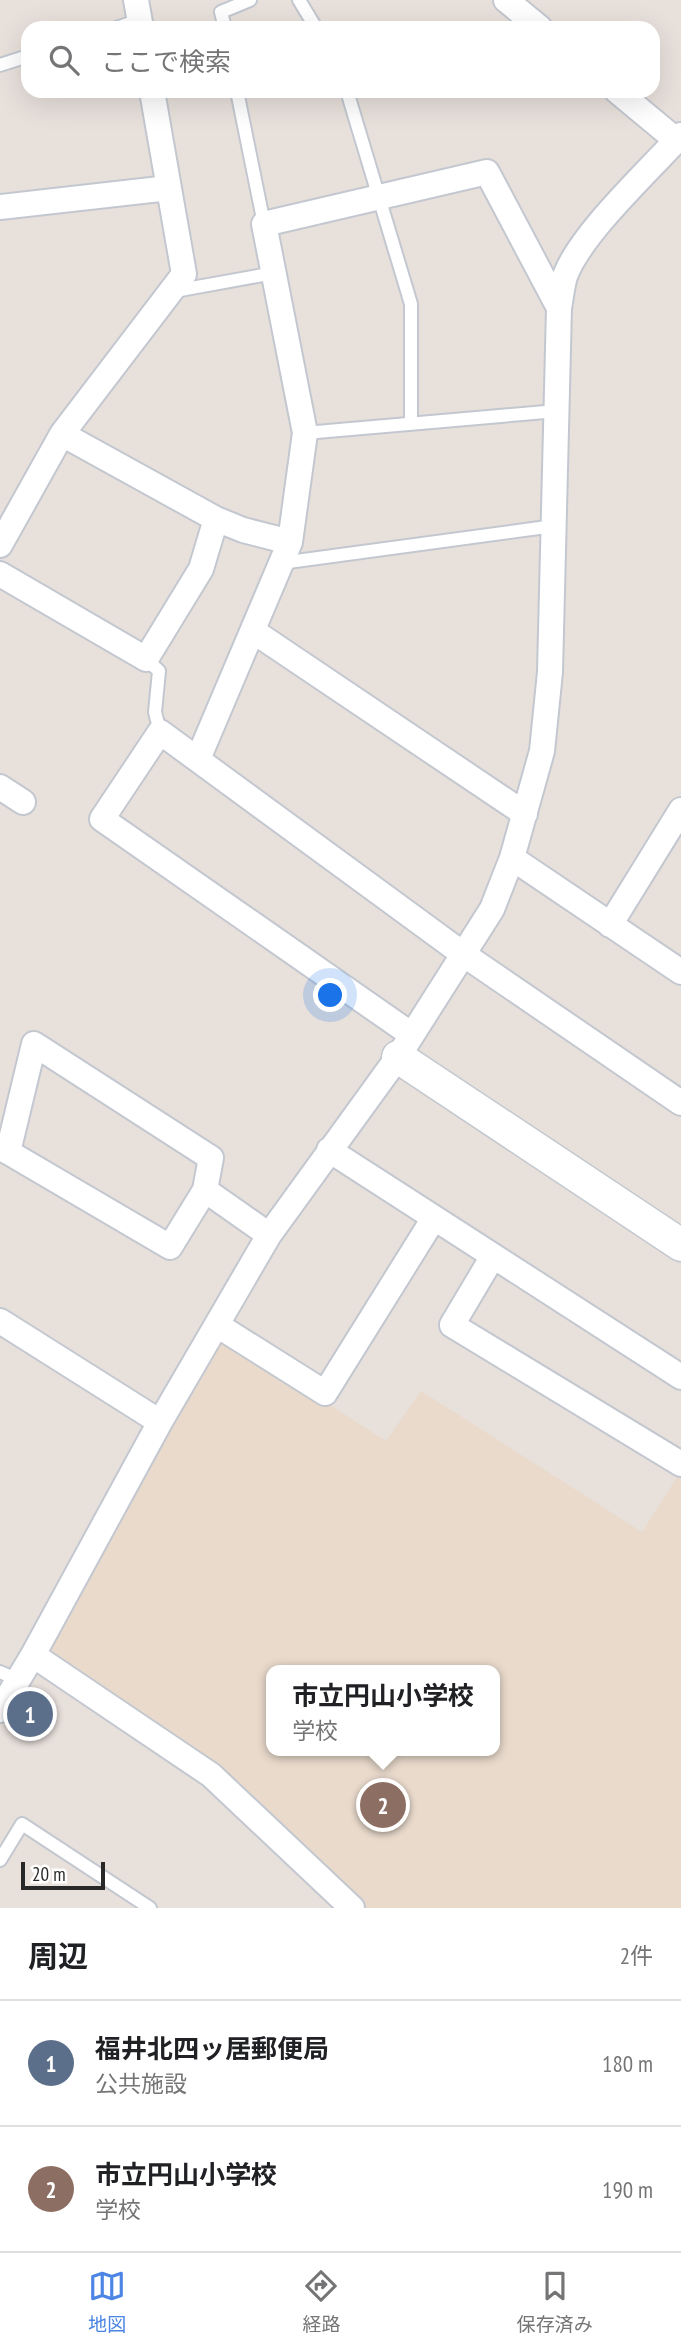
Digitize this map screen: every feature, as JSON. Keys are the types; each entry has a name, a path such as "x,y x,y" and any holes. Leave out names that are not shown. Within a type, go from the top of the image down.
{"street":[{"path":"506,0 532,21"},
{"path":"0,545 62,434 184,274 153,98"},
{"path":"0,1710 9,1676 33,1655 160,1422 269,1236 405,1046 492,909 512,858 542,751 550,672 559,308 565,276 578,252 602,221 679,138 626,98"},
{"path":"198,759 286,553 305,433 264,224 487,172 559,308"},
{"path":"0,206 169,188"},
{"path":"62,434 216,519 286,553"},
{"path":"0,574 146,659 201,569 216,519"},
{"path":"253,631 525,814"},
{"path":"681,1103 463,954 160,732 102,819 405,1046 681,1245"},
{"path":"0,787 23,802"},
{"path":"610,925 681,810"},
{"path":"512,858 681,972"},
{"path":"34,1044 211,1158 205,1190 170,1247 4,1150 34,1044"},
{"path":"329,1150 681,1377"},
{"path":"205,1190 269,1236"},
{"path":"217,1325 325,1393 434,1218"},
{"path":"493,1256 452,1325 681,1464"},
{"path":"0,1321 160,1422"},
{"path":"33,1655 211,1775 338,1900"}],"lane":[{"path":"223,21 221,12 250,0"},
{"path":"299,0 312,21"},
{"path":"0,65 21,58"},
{"path":"238,98 264,224"},
{"path":"349,98 411,304 411,424"},
{"path":"171,291 274,273"},
{"path":"305,433 557,411"},
{"path":"286,553 554,526"},
{"path":"146,659 159,671 155,712 160,732"},
{"path":"0,1860 22,1824 150,1908"}],"shaded area":[{"path":"220,1334 386,1441 421,1391 642,1532 681,1471 681,1908 365,1908 219,1772 47,1655"}],"place":[{"name":"福井北四ッ居郵便局","path":"30,1714"},
{"name":"市立円山小学校","path":"383,1805"}]}
